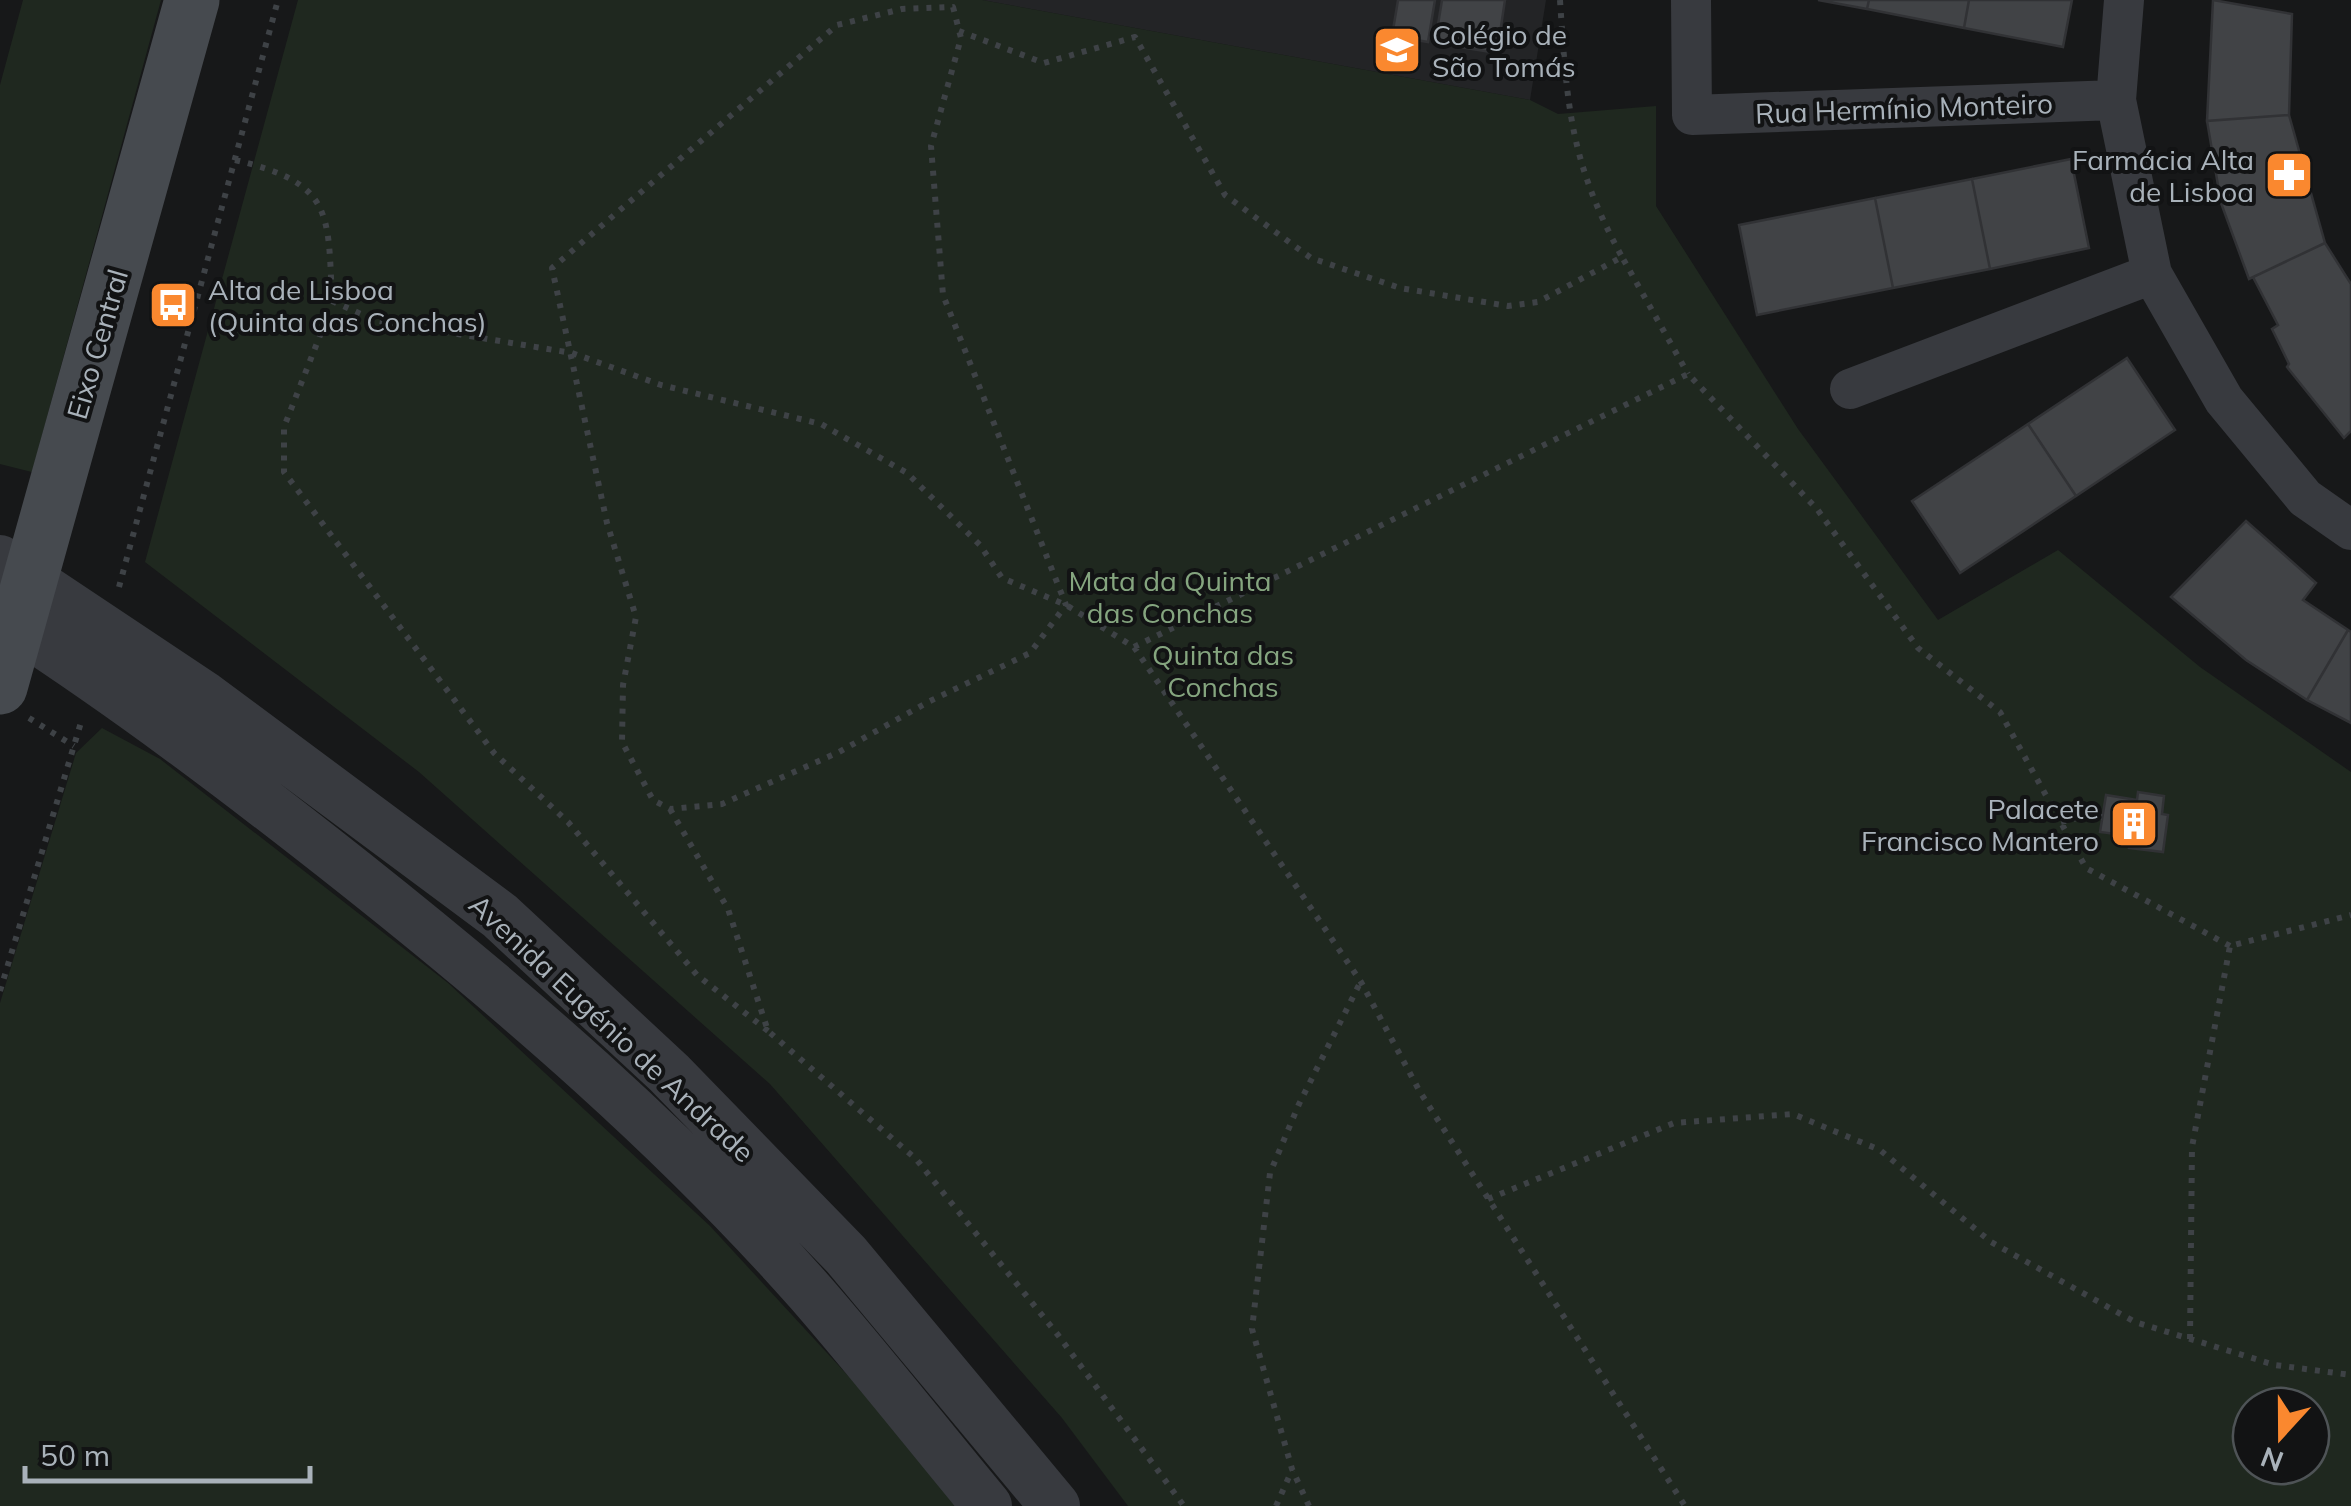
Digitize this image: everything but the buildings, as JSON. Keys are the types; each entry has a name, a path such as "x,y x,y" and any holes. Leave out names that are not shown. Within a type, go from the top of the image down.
{"main road":[{"name":"Eixo Central","path":"13,702 12,596 192,0"}],"street":[{"name":"Rua Hermínio Monteiro","path":"1691,0 1692,115 2116,100"},
{"path":"2124,0 2116,100 2152,274 2224,400 2305,498 2351,530"},
{"path":"1850,390 2152,274"},
{"name":"Avenida Eugénio de Andrade","path":"12,596 107,630 204,696 500,916 669,1073 846,1255 1055,1506"},
{"name":"Avenida Eugénio de Andrade","path":"12,596 93,679 193,747 455,953 636,1115 807,1290 987,1506"}],"path":[{"path":"107,630 278,0"},
{"path":"1560,0 1568,118 1590,198 1688,374 1817,509 1918,648 2000,712 2086,868 2230,946 2351,915"},
{"path":"953,7 959,32 931,146 943,295 1066,606 1030,653 928,702 839,752 722,804 670,809 652,800 622,742 623,686 636,617 607,523 552,268 836,25 902,9 953,7"},
{"path":"959,32 1044,63 1135,37 1225,195 1310,258 1400,288 1508,306 1538,302 1622,257"},
{"path":"235,160 279,173 307,189 328,221 332,301 373,320 572,353 661,385 821,424 906,472 980,545 1002,578 1066,606 1134,647 1361,982 1420,1092 1686,1506"},
{"path":"373,320 322,333 284,428 284,472 494,752 568,822 697,975 916,1159 1058,1335 1184,1506"},
{"path":"1134,647 1688,374"},
{"path":"0,991 93,679"},
{"path":"13,702 74,746"},
{"path":"670,809 728,910 768,1031"},
{"path":"2061,822 2089,815 2102,817"},
{"path":"2190,1339 2192,1147 2230,946"},
{"path":"1310,1506 1292,1469 1252,1329 1270,1173 1299,1104 1361,982"},
{"path":"1488,1199 1674,1123 1793,1114 1880,1150 1991,1242 2135,1322 2275,1364 2351,1376"},
{"path":"1276,1506 1292,1469"}],"shaded area":[{"name":"Colégio de São Tomás","path":"982,0 1546,0 1530,100"}],"green space":[{"path":"23,0 161,0 32,472 0,464 0,85"},
{"name":"Mata da Quinta das Conchas","path":"298,0 982,0 1530,100 1558,114 1656,106 1656,206 1798,429 1938,620 2058,550 2200,667 2351,772 2351,1506 1128,1506 1062,1418 770,1084 419,772 145,562"},
{"path":"102,728 160,759 448,983 710,1226 923,1457 962,1506 0,1506 0,1003 76,753"}],"place":[{"name":"Colégio de São Tomás","path":"1397,50"},
{"name":"Farmácia Alta de Lisboa","path":"2289,175"},
{"name":"Alta de Lisboa (Quinta das Conchas)","path":"173,305"},
{"name":"Palacete Francisco Mantero","path":"2134,824"}],"park label":[{"name":"Quinta das Conchas","path":"1223,670"}]}
